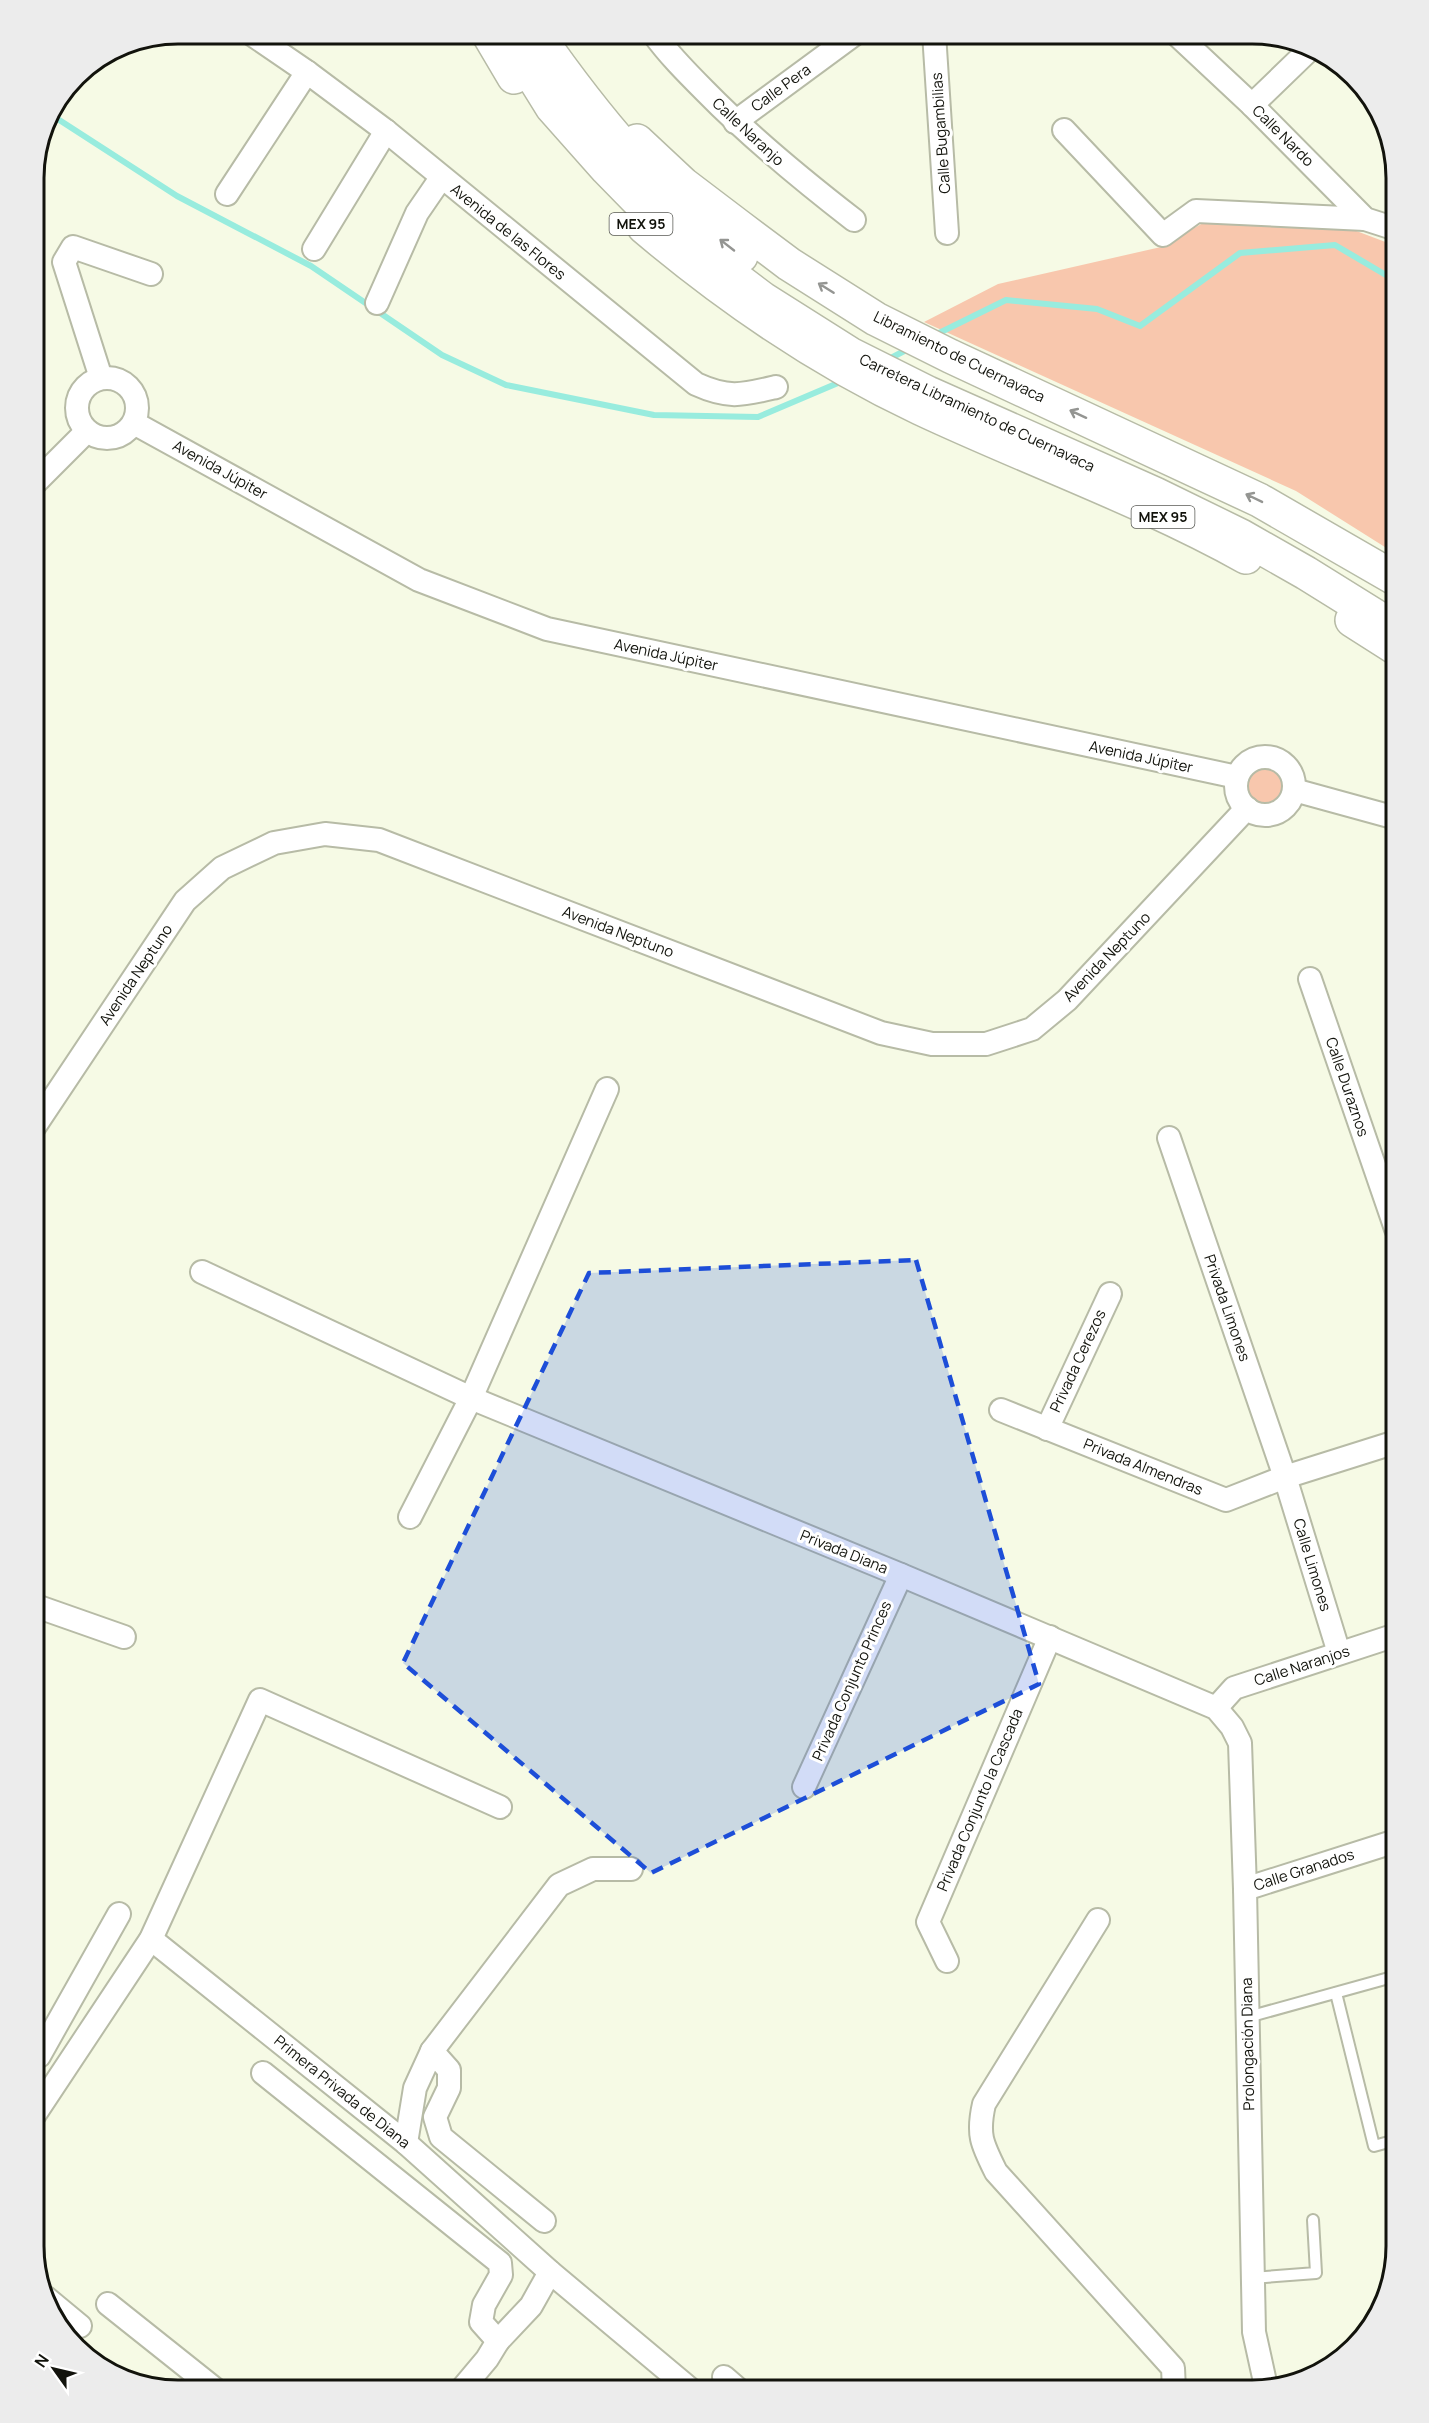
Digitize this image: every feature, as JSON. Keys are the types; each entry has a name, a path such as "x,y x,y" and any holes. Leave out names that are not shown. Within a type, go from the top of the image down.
{"main road":[{"name":"MEX 95","path":"495,44 527,98 585,165 642,225 702,275 857,344"},
{"name":"Carretera Libramiento de Cuernavaca","path":"513,44 552,107 651,214 763,299 1241,536 1386,623"},
{"name":"Carretera Libramiento de Cuernavaca","path":"544,44 614,137 670,198 725,244 857,344"},
{"name":"Libramiento de Cuernavaca","path":"560,44 625,129 683,184 789,264 857,344"},
{"name":"MEX 95","path":"934,383 1147,509 1233,550 1386,640"},
{"name":"Carretera Libramiento de Cuernavaca","path":"934,383 1250,519 1317,555 1386,597"},
{"name":"Libramiento de Cuernavaca","path":"934,383 1259,500 1386,573"}],"street":[{"name":"Avenida de las Flores","path":"266,44 386,130 441,178 696,384 713,392 740,396 776,387"},
{"name":"Calle Naranjo","path":"666,44 735,122 792,172 854,220"},
{"name":"Calle Pera","path":"735,122 841,44"},
{"name":"Calle Bugambilias","path":"935,44 947,233"},
{"name":"Calle Nardo","path":"1187,44 1252,105 1365,219 1386,226"},
{"path":"1252,105 1304,55"},
{"path":"227,194 307,72"},
{"path":"314,249 386,130"},
{"path":"1064,130 1163,235 1196,212 1365,219"},
{"path":"377,303 417,213 441,178"},
{"path":"101,378 64,262 73,247 151,274"},
{"path":"101,378 118,379 133,391 137,399 138,411 134,423 119,436 106,439 87,431 77,416 80,394 89,384 101,378"},
{"name":"Avenida Júpiter","path":"134,423 419,580 547,629 1237,777"},
{"path":"44,473 87,431"},
{"path":"1271,756 1290,768 1294,778 1294,789 1285,807 1276,813 1266,815 1256,813 1240,800 1236,789 1237,777 1250,760 1271,756"},
{"path":"1294,789 1386,815"},
{"name":"Avenida Neptuno","path":"44,1113 185,902 222,868 274,843 325,834 379,840 881,1033 932,1044 987,1044 1032,1029 1067,1000 1247,808"},
{"name":"Calle Duraznos","path":"1310,979 1386,1200"},
{"path":"410,1517 471,1398 607,1089"},
{"name":"Privada Limones","path":"1169,1138 1285,1477"},
{"name":"Privada Diana","path":"201,1272 471,1398 1216,1708"},
{"name":"Privada Cerezos","path":"1047,1429 1110,1294"},
{"name":"Privada Almendras","path":"1001,1410 1226,1500 1285,1477 1386,1445"},
{"name":"Calle Limones","path":"1285,1477 1340,1653"},
{"name":"Privada Conjunto Princes","path":"804,1787 901,1575"},
{"path":"44,1609 124,1637"},
{"name":"Privada Conjunto la Cascada","path":"947,1961 928,1922 1050,1637"},
{"name":"Calle Naranjos","path":"1216,1708 1234,1688 1386,1638"},
{"path":"44,2100 151,1940 260,1700 500,1807"},
{"name":"Prolongación Diana","path":"1216,1708 1232,1727 1240,1743 1254,2332 1264,2379"},
{"name":"Calle Granados","path":"1245,1889 1386,1844"},
{"path":"406,2143 416,2088 432,2051 559,1885 592,1869 631,1869"},
{"path":"44,2047 119,1914"},
{"path":"1098,1920 984,2104 979,2125 983,2146 996,2172 1173,2368 1174,2380"},
{"name":"Primera Privada de Diana","path":"151,1940 406,2143 550,2272 678,2379"},
{"path":"432,2051 449,2070 449,2088 435,2117 441,2137 544,2221"},
{"path":"263,2073 500,2263 501,2275 484,2304 481,2322 498,2341"},
{"path":"470,2379 498,2341 531,2306 550,2272"},
{"path":"108,2304 202,2379"},
{"path":"59,2309 80,2326"}],"lane":[{"path":"1248,2017 1386,1979"},
{"path":"1336,1993 1374,2146 1386,2143"},
{"path":"1252,2278 1316,2273 1312,2220"}],"highlighted area":[{"path":"916,1260 1039,1684 651,1873 403,1663 589,1273"}],"shaded area":[{"path":"1330,221 1386,242 1386,548 1296,491 924,322 998,284 1161,247 1203,223"},
{"path":"1266,762 1282,769 1289,785 1282,801 1266,808 1250,801 1243,785 1250,769"}],"waterway":[{"path":"57,118 177,196 311,266 442,355 506,385 654,415 758,417 845,380"},
{"path":"935,335 1006,300 1097,309 1140,326 1240,253 1335,245 1386,275"},
{"path":"887,360 910,348"}]}
